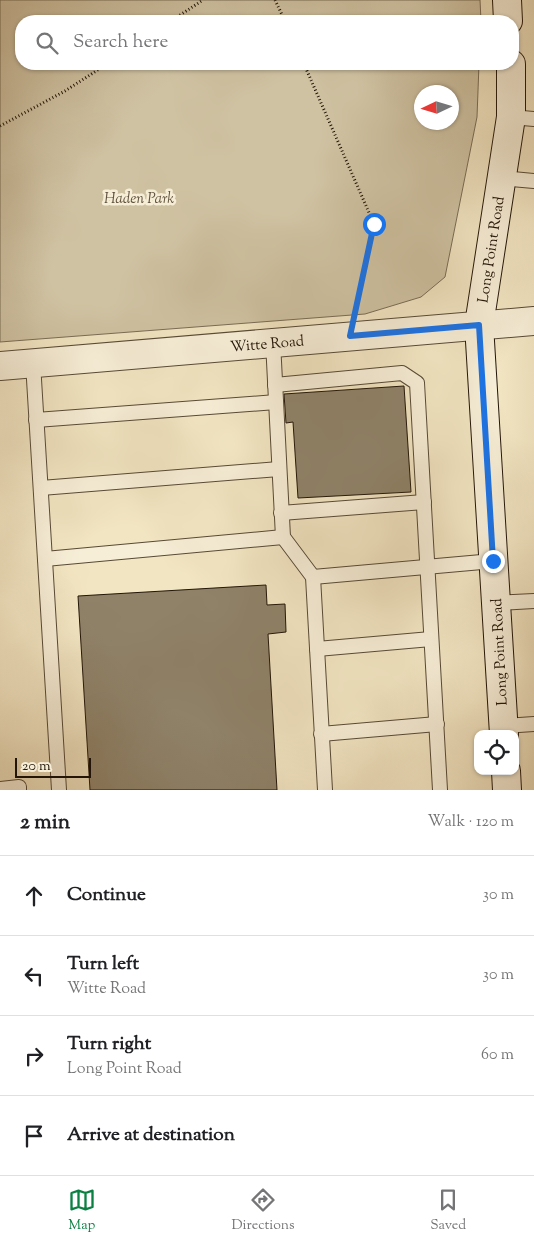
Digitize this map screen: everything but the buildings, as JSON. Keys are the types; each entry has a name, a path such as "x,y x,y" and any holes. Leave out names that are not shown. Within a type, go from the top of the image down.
{"main road":[{"path":"507,0 508,15"},
{"name":"Long Point Road","path":"503,730 479,325 502,178 523,118 512,70"},
{"name":"Witte Road","path":"0,366 534,321"},
{"path":"506,775 507,790"}],"lane":[{"path":"502,178 534,181"},
{"path":"273,342 283,537 313,577 325,790"},
{"path":"33,363 59,790"},
{"path":"275,385 402,373 417,383 440,790"},
{"path":"36,420 276,402"},
{"path":"41,488 279,469"},
{"path":"282,513 424,502"},
{"path":"45,559 283,537"},
{"path":"313,577 428,565 493,561"},
{"path":"496,603 534,601"},
{"path":"317,649 432,639"},
{"path":"322,734 437,724"},
{"path":"503,730 534,724"},
{"path":"0,789 19,787 19,790"}],"path":[{"path":"180,15 203,0"},
{"path":"275,0 282,15"},
{"path":"0,126 65,91 98,70"},
{"path":"307,70 374,224 350,336"}],"green space":[{"name":"Haden Park","path":"0,0 480,0 481,15 15,15 15,70 479,70 477,117 445,277 421,297 365,314 0,342"}],"route":[{"path":"374,224 350,336 479,325 493,561"}]}
